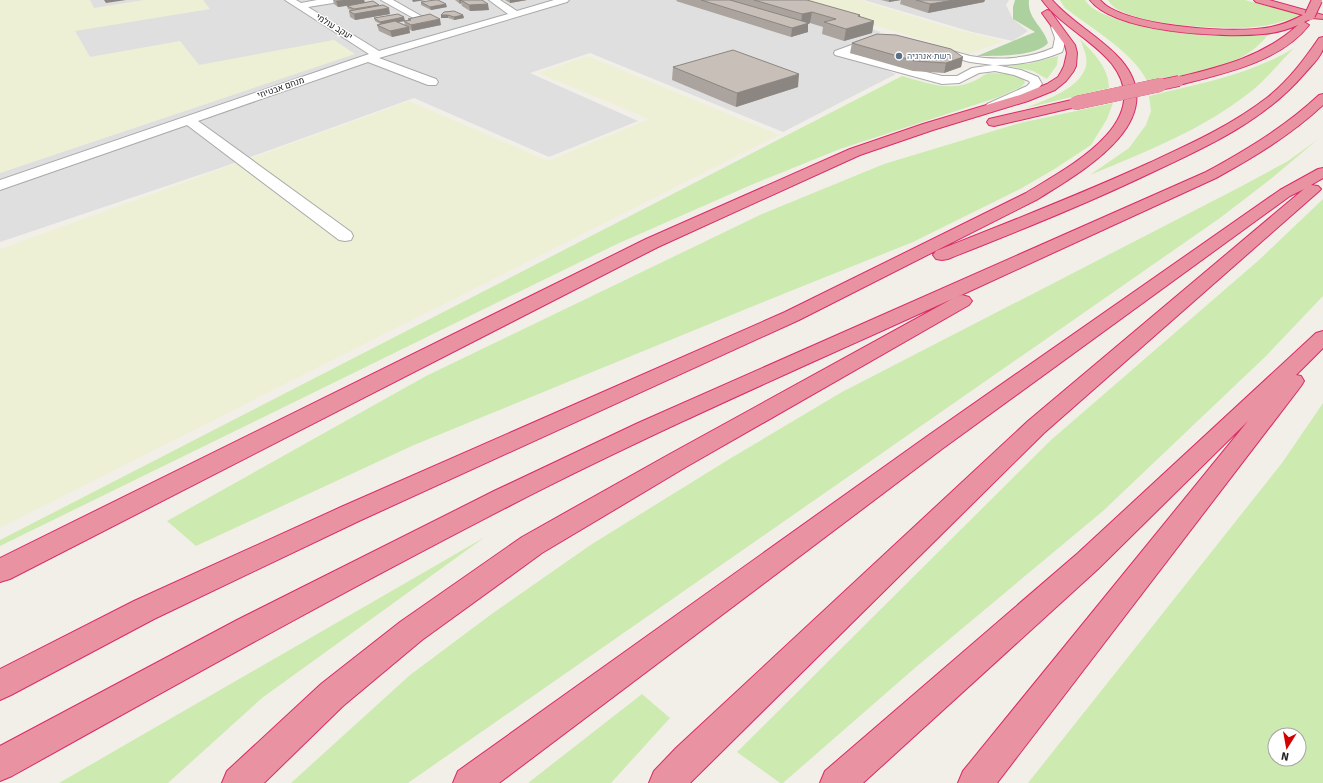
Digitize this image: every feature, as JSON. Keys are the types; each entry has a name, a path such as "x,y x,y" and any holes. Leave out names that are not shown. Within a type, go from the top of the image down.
{"highway":[{"path":"0,571 417,363 652,243 704,219 855,152 1024,98 1051,87 1062,79 1070,66 1072,53 1070,45 1048,16 1046,0"},
{"path":"792,316 1032,196 1094,156 1123,124 1129,110 1131,100 1130,84 1125,74 1107,54 1046,0"},
{"path":"1095,0 1105,9 1127,18 1166,27 1194,30 1249,32 1272,30 1300,24"},
{"path":"1259,0 1323,17"},
{"path":"1267,0 1323,17"},
{"path":"1281,0 1323,11"},
{"path":"984,125 1076,103 1179,81 1233,67 1261,56 1281,44 1310,15 1317,0 1323,2"},
{"path":"0,685 151,607 350,514 792,316 1095,194 1190,150 1241,122 1280,93 1295,78 1323,40"},
{"path":"0,764 248,629 510,494 646,429 1187,186 1244,157 1270,141 1295,123 1323,98"},
{"path":"704,219 767,195 962,131"},
{"path":"470,783 934,443 1285,193 1323,172"},
{"path":"666,783 688,760 1036,427 1323,180"},
{"path":"239,783 332,695 350,680 411,631 532,545 677,461 1083,233"},
{"path":"837,783 1088,561 1323,336"},
{"path":"975,783 1323,344"},
{"path":"0,587 417,363"}],"street":[{"path":"294,3 333,0"},
{"path":"386,0 418,17"},
{"path":"494,0 515,14"},
{"name":"מנחם אבטיחי","path":"0,185 373,56 564,0"},
{"name":"יעקב עולמי","path":"294,3 373,56 432,82"},
{"path":"925,46 971,59 981,60 1017,60 1046,56 1058,50 1060,45 1060,38 1056,27"},
{"path":"889,38 871,40 839,53 936,79 951,81 959,79 976,70 995,68 1017,72 1034,79 1036,84 1031,89 983,110"},
{"path":"936,79 981,60"},
{"path":"188,120 345,236"}],"shaded area":[{"path":"0,0 783,0 881,32 839,52 896,74 783,132 590,53 530,73 638,121 549,157 414,98 223,167 0,242"},
{"path":"864,0 1009,0 1006,5 1013,19 1028,31 1013,41 972,32"}],"green space":[{"path":"0,0 90,0 94,8 144,0 203,0 210,9 75,31 90,57 180,41 199,65 334,40 355,54 0,173"},
{"path":"791,0 860,0 954,29 1004,41 969,54"},
{"path":"1015,0 1029,0 1029,7 1033,18 1046,37 1048,43 1042,48 1034,51 1015,55 977,56 1035,32 1013,19 1013,7"},
{"path":"1060,0 1085,0 1097,10 1116,19 1170,30 1227,35 1268,35 1250,52 1236,60 1199,72 1147,81 1141,70 1122,50 1065,8"},
{"path":"1108,0 1245,0 1301,15 1278,23 1260,26 1241,28 1200,27 1153,21 1132,16 1117,9"},
{"path":"1080,39 1095,55 1103,67 1108,80 1109,88 1026,108 1061,93 1077,81 1086,66 1085,52"},
{"path":"1294,48 1255,88 1212,118 1172,139 1090,175 1129,148 1146,125 1151,111 1149,96 1205,83 1242,72"},
{"path":"588,56 779,135 0,528 0,249 409,101 548,161 649,119 538,73"},
{"path":"1058,56 1057,65 1047,79 1033,71 998,64 1028,64"},
{"path":"988,73 1013,74 1023,78 1025,83 1021,87 999,97 840,149 751,185 617,244 0,546 0,540 902,76 935,85 952,86 972,82"},
{"path":"1113,103 1107,119 1091,145 1053,170 1020,189 913,242 414,445 196,546 167,521 426,376 762,214 884,164 1020,123"},
{"path":"1317,140 1272,178 1220,218 408,783 291,783 410,675 493,613 592,544 731,458 842,392 1240,187 1288,161"},
{"path":"1323,199 1323,296 1265,357 1103,511 916,667 783,783 780,783 737,752 1051,440 1259,260"},
{"path":"1323,403 1323,783 1028,783 1282,463"},
{"path":"485,537 262,698 168,783 59,783"},
{"path":"642,694 670,718 611,783 528,783"}],"building":[{"path":"435,0 446,4 430,7 421,2"},
{"path":"461,0 482,0 488,4 469,5"},
{"path":"701,0 730,0 809,23 792,28"},
{"path":"754,0 807,0 860,15 858,16 874,21 846,29 824,22 836,19 812,12 802,14"},
{"path":"916,0 954,0 930,4"},
{"path":"373,1 379,5 354,9 347,6"},
{"path":"383,5 389,8 354,14 349,11"},
{"path":"454,11 463,15 454,17 441,15 444,12"},
{"path":"398,14 404,17 380,22 374,18"},
{"path":"430,14 440,19 411,25 404,21 411,20 408,19"},
{"path":"395,21 409,27 390,31 377,25"},
{"path":"877,34 896,35 951,49 963,57 946,63 915,61 852,43"},
{"path":"733,50 799,74 737,93 673,67"}],"place":[{"name":"רשת אנרגיה","path":"899,56"}]}
